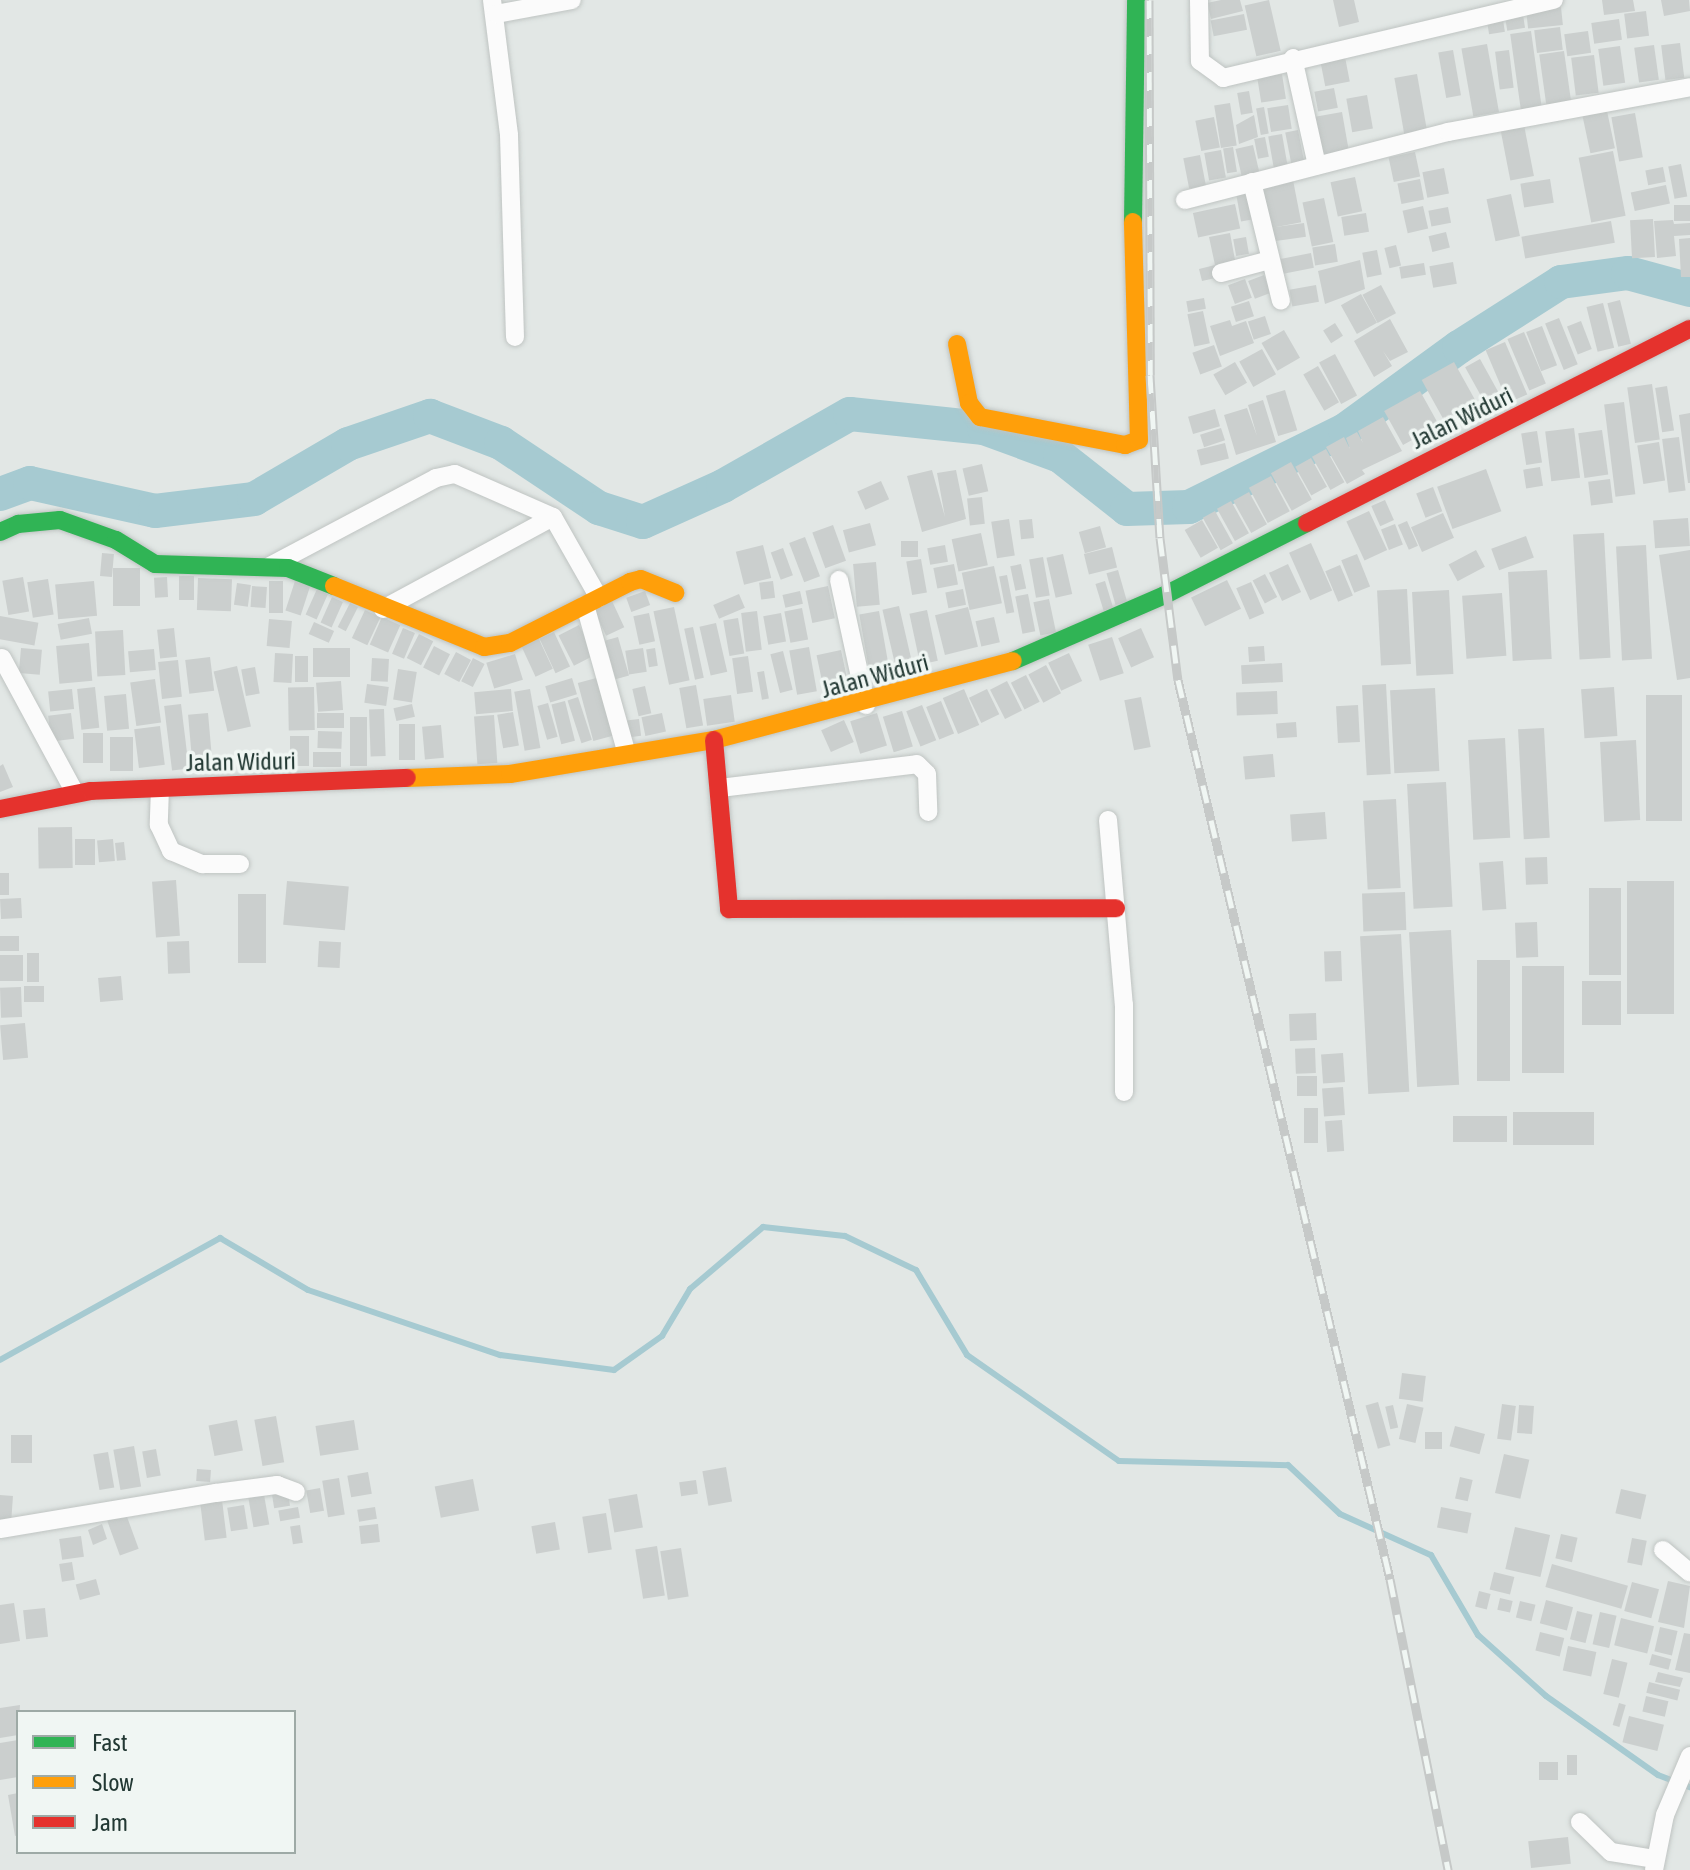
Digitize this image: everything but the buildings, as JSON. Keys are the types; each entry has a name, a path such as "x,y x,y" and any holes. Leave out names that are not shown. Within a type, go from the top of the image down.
{"street":[{"path":"515,337 509,135 494,7 572,0"},
{"path":"957,344 969,403 980,417 1125,445 1139,440 1132,308 1136,0"},
{"path":"1199,0 1200,61 1216,77 1554,0"},
{"path":"1293,58 1317,165"},
{"path":"1185,200 1448,132 1690,87"},
{"path":"1252,182 1281,301"},
{"path":"1221,273 1270,260"},
{"name":"Jalan Widuri","path":"0,809 73,793 159,795 480,776 627,754 715,748 1002,666 1096,627 1687,335"},
{"path":"270,566 448,474 474,480 553,517 592,601 627,754"},
{"path":"383,609 553,517"},
{"path":"0,532 18,524 60,520 116,540 155,564 270,566 301,572 383,609 484,647 510,643 641,579 675,593"},
{"path":"839,580 866,705"},
{"path":"2,658 73,793"},
{"path":"715,748 724,895 729,909 1116,908"},
{"path":"719,784 917,764 927,774 928,812"},
{"path":"159,795 161,838 183,859 240,864"},
{"path":"1108,820 1124,1005 1124,1092"},
{"path":"0,1529 277,1485 296,1492"},
{"path":"1663,1550 1690,1573"},
{"path":"1580,1822 1611,1852 1654,1865 1665,1815 1686,1763"}],"waterway":[{"path":"0,494 30,483 155,511 254,499 348,444 430,416 501,443 599,508 643,522 723,486 850,414 984,428 1060,456 1127,509 1189,507 1345,430 1459,347 1561,282 1628,273 1690,290"},
{"path":"0,1360 220,1238 308,1290 500,1355 614,1370 662,1336 690,1289 763,1227 845,1236 916,1270 967,1355 1119,1461 1288,1465 1340,1514 1431,1555 1478,1635 1546,1696 1658,1775 1690,1787"}],"railway":[{"path":"1149,0 1150,375 1160,538 1178,680 1390,1579 1448,1870"}],"traffic: fast":[{"path":"1133,222 1136,0"},
{"path":"0,532 18,524 60,520 116,540 155,564 288,568 334,586"},
{"path":"1013,661 1165,595 1307,523"}],"traffic: slow":[{"path":"957,344 969,403 980,417 1125,445 1139,440 1133,222"},
{"path":"334,586 484,647 510,643 630,582 641,579 675,593"},
{"path":"407,778 510,774 714,740 1013,661"}],"traffic: jam":[{"path":"1307,523 1690,329"},
{"path":"714,740 729,909 1116,908"},
{"path":"0,809 91,791 407,778"}]}
